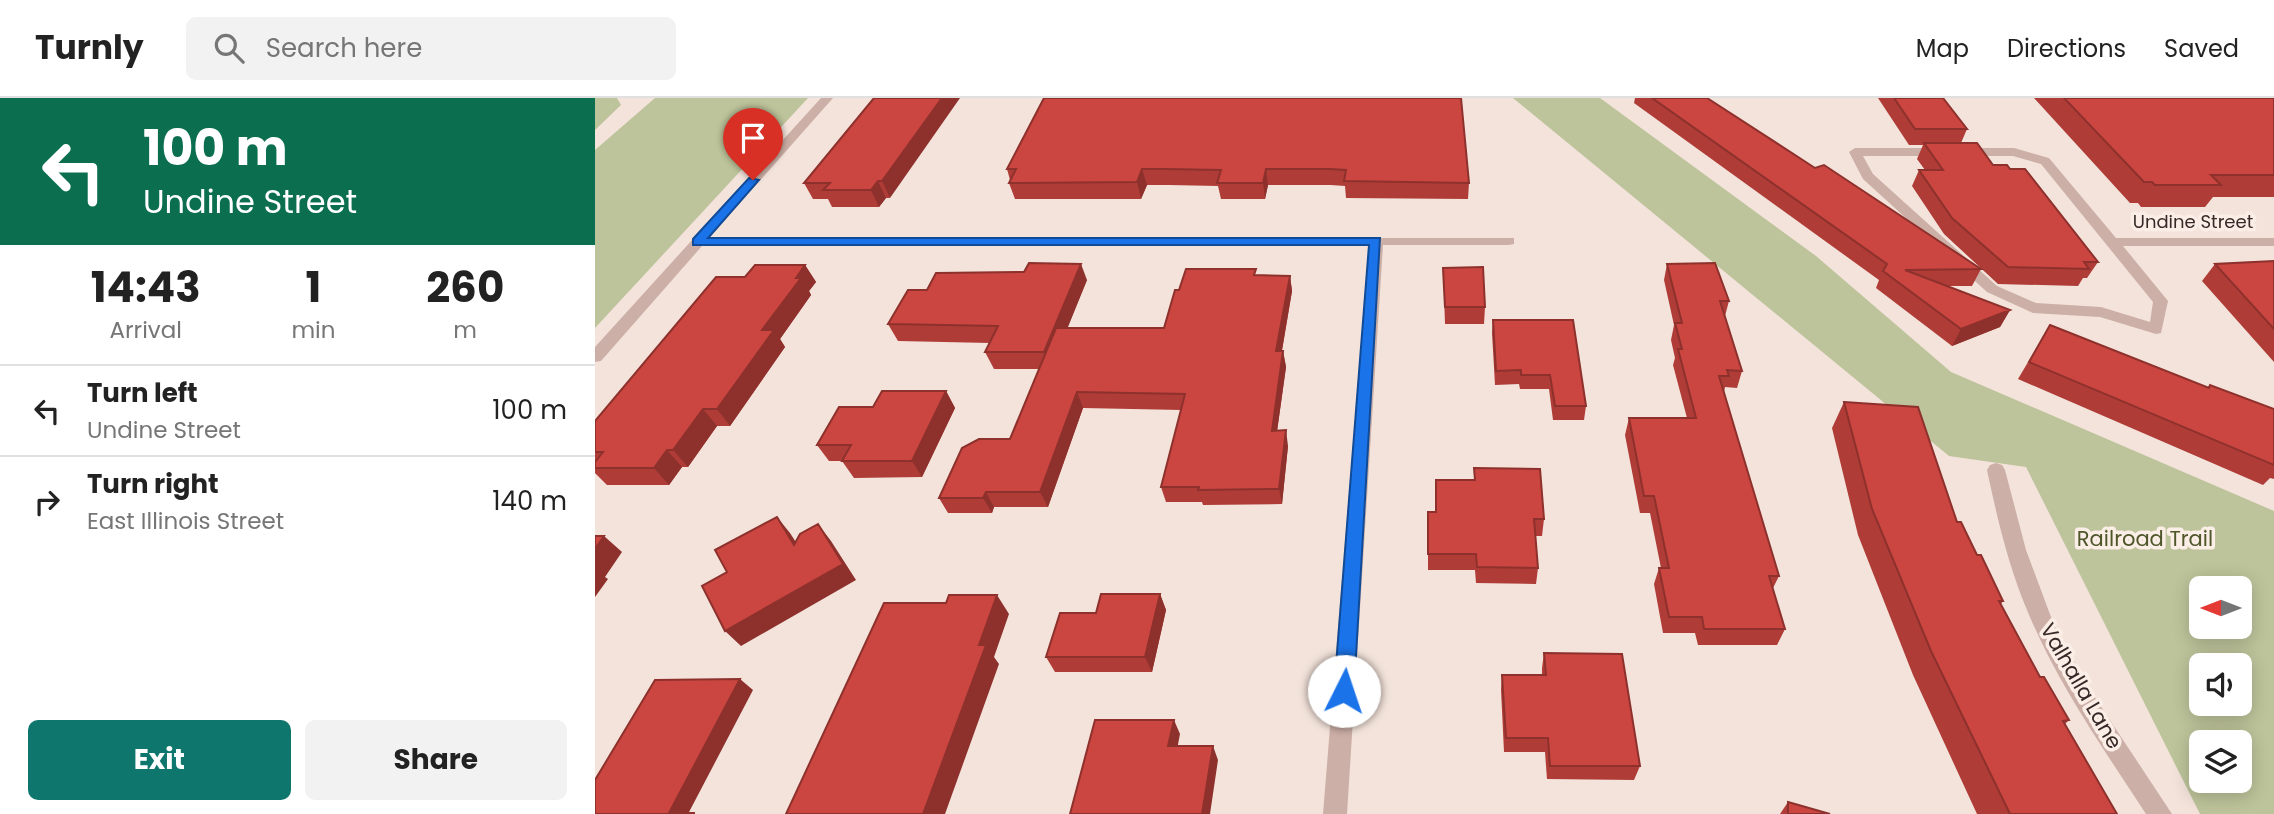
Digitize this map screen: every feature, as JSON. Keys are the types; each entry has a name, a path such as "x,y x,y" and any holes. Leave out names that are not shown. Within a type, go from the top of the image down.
{"street":[{"path":"595,357 827,98"},
{"path":"1855,152 2014,152 2045,161 2112,242 2161,301 2156,329 2101,312 2033,308 1992,289 1868,176 1855,152"},
{"path":"1335,814 1376,241"},
{"path":"698,242 1509,241"},
{"name":"Undine Street","path":"2112,242 2274,242"},
{"name":"Valhalla Lane","path":"1996,470 2014,547 2044,627 2091,710 2160,814"}],"green space":[{"path":"595,98 617,98 621,105 595,130"},
{"path":"655,98 808,98 595,328 595,150"},
{"name":"Railroad Trail","path":"1513,98 1600,98 1816,256 1951,372 2274,511 2274,814 2200,814 2189,793 2252,793 2252,730 2189,730 2189,792 2026,467 1949,456"}],"building":[{"path":"874,98 942,98 882,181 878,181 871,190 823,190 830,183 804,183"},
{"path":"1044,98 1461,98 1469,183 1344,181 1346,170 1266,169 1263,183 1217,183 1221,170 1142,169 1137,182 1009,183 1016,169 1007,169"},
{"path":"1652,98 1707,98 1815,168 1824,165 1981,269 1905,270 2010,310 1961,329 1883,271 1887,264"},
{"path":"1894,98 1943,98 1967,129 1915,129"},
{"path":"2064,98 2274,98 2274,175 2211,175 2221,185 2155,185 2152,182 2144,182"},
{"path":"1924,143 1977,143 1993,165 2025,169 2098,262 2084,262 2089,269 2008,267 1952,218 1919,170 1943,170"},
{"path":"2274,261 2274,329 2215,264"},
{"path":"1029,263 1081,264 1044,352 985,352 998,326 888,324 908,290 927,290 936,273 1024,272"},
{"path":"1715,263 1729,301 1720,301 1742,371 1727,370 1729,376 1719,376 1779,576 1769,576 1785,629 1704,629 1702,617 1669,617 1659,568 1669,568 1654,496 1644,496 1629,418 1696,418 1678,349 1682,349 1675,323 1682,323 1667,264"},
{"path":"755,265 805,265 796,278 801,278 762,330 774,330 717,409 703,409 673,450 667,450 654,468 595,468 595,462 603,452 595,452 595,421 716,277 745,277"},
{"path":"1483,267 1485,307 1445,307 1443,268"},
{"path":"1186,269 1256,269 1254,275 1290,276 1276,351 1283,351 1272,431 1286,430 1279,489 1198,490 1199,487 1161,487 1185,394 1077,392 1040,492 986,492 983,498 939,498 962,448 979,439 1010,439 1056,328 1164,328 1175,290 1179,290"},
{"path":"1493,320 1573,320 1586,406 1555,406 1550,375 1521,375 1521,370 1496,371"},
{"path":"2050,325 2209,388 2210,385 2274,409 2274,465 2029,362"},
{"path":"882,391 946,391 912,461 842,461 851,445 817,445 839,407 873,407"},
{"path":"1844,402 1918,407 1957,522 1961,522 1977,555 1981,555 2003,601 1999,601 2040,677 2044,677 2069,720 2063,721 2117,814 2010,814 1931,651 1872,509"},
{"path":"1474,468 1540,469 1544,519 1534,519 1538,568 1477,567 1476,554 1428,554 1428,512 1436,512 1436,480 1475,480"},
{"path":"777,517 794,545 800,534 818,524 843,564 725,631 702,586 727,572 715,550"},
{"path":"595,536 604,536 595,549"},
{"path":"1101,594 1160,594 1145,657 1046,657 1060,613 1096,613"},
{"path":"949,595 997,595 979,645 986,645 923,814 786,814 884,603 946,603"},
{"path":"1544,653 1622,654 1640,766 1550,766 1548,738 1506,738 1502,675 1546,675"},
{"path":"740,679 669,813 694,814 595,814 595,780 655,680"},
{"path":"1095,720 1174,720 1168,746 1213,746 1202,814 1070,814"},
{"path":"1788,802 1830,814 1788,814"}],"route":[{"path":"753,180 698,242 1376,241 1344,691"}]}
